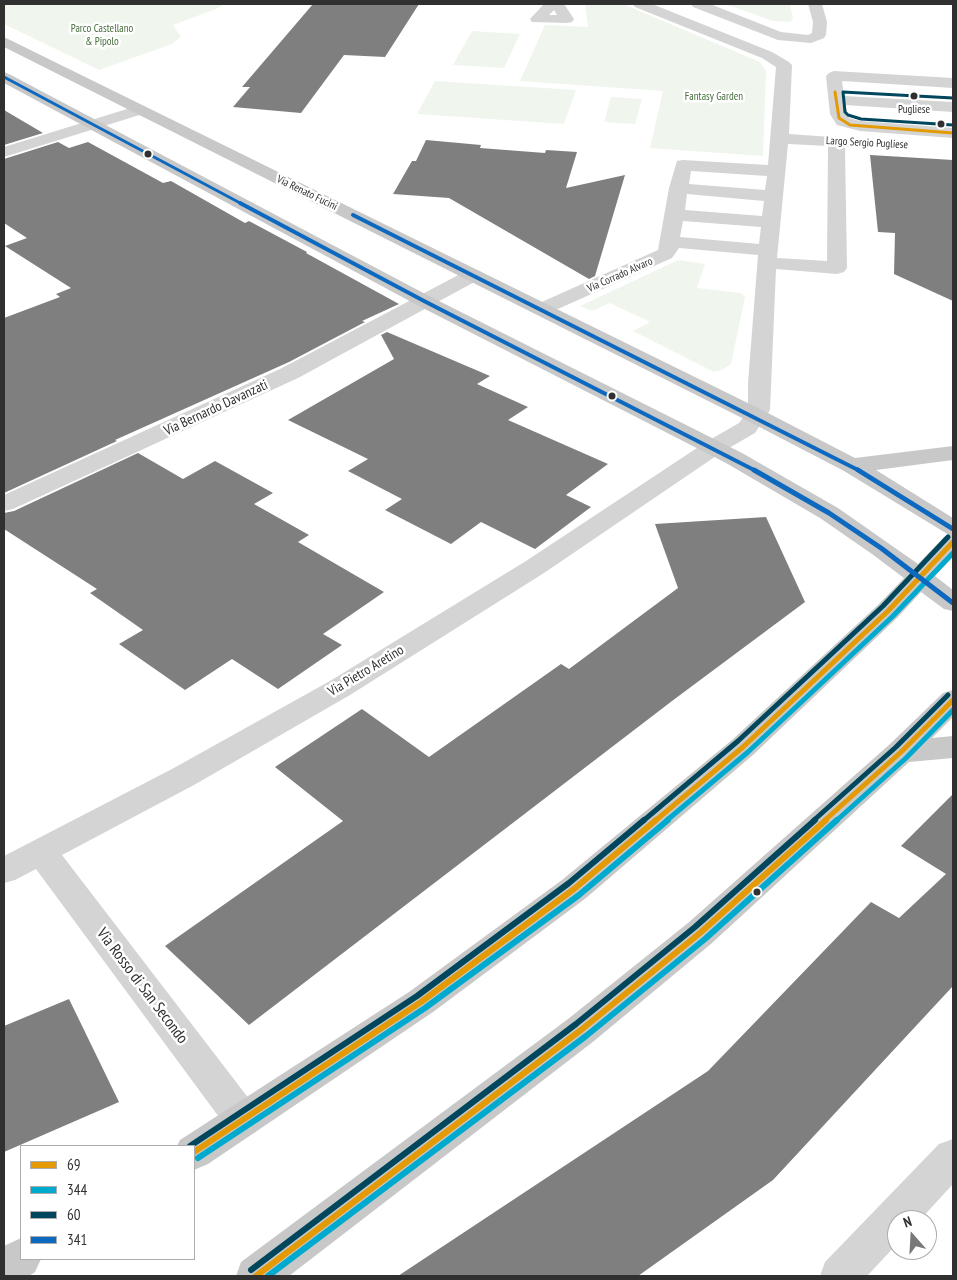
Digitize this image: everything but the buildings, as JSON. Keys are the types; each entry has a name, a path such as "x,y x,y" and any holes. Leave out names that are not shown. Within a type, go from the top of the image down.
{"main road":[{"name":"Via Renato Fucini","path":"4,41 756,416 852,466 904,497 953,530"},
{"path":"4,77 424,301 714,447 829,513 881,548 953,603"},
{"path":"852,466 953,453"},
{"path":"195,1151 421,1002 574,889 743,747 888,611 953,542"},
{"path":"256,1276 581,1030 700,934 901,752 953,700"},
{"path":"901,752 953,747"},
{"path":"4,1269 20,1259"}],"street":[{"path":"552,4 537,19 567,19 557,4"},
{"path":"640,4 767,55 782,63 784,67 780,138 758,383 759,410 756,416"},
{"path":"698,4 778,36 800,40 811,39 819,35 820,22 815,4"},
{"path":"836,96 834,76 953,82"},
{"path":"836,96 953,90"},
{"path":"836,96 953,98"},
{"path":"836,96 953,107"},
{"path":"836,96 953,117"},
{"name":"Largo Sergio Pugliese","path":"836,96 839,118 850,125 953,133"},
{"path":"4,152 140,110"},
{"name":"Largo Sergio Pugliese","path":"780,138 875,144"},
{"path":"776,171 683,164 670,242 837,268 836,142"},
{"name":"Largo Sergio Pugliese","path":"904,146 953,148"},
{"path":"678,188 774,196"},
{"path":"674,215 771,222"},
{"name":"Via Corrado Alvaro","path":"542,309 658,258 668,249 670,242"},
{"name":"Via Bernardo Davanzati","path":"4,504 290,373 473,275"},
{"name":"Via Pietro Aretino","path":"4,871 183,777 340,688 534,567 714,447 747,428 756,416"},
{"name":"Via Rosso di San Secondo","path":"41,852 243,1120"},
{"path":"840,1276 953,1157"}],"green space":[{"name":"Parco Castellano & Pipolo","path":"4,4 225,4 173,25 181,37 172,44 99,70 4,24"},
{"name":"Fantasy Garden","path":"585,4 623,4 760,62 766,71 763,156 650,148 663,91 520,81 545,25 588,27"},
{"path":"725,4 790,4 793,19 790,22 773,21"},
{"path":"472,31 520,34 504,68 453,65"},
{"path":"435,81 576,90 564,124 417,114"},
{"path":"611,97 642,99 635,124 604,122"},
{"path":"678,260 705,264 697,288 741,293 745,297 731,364 722,370 714,372 633,331 650,322 610,303 592,311 580,306"}],"transit line":[{"name":"341","path":"4,77 424,301 734,458 829,513 881,548 953,603"},
{"name":"69","path":"835,92 839,118 850,125 953,133"},
{"name":"60","path":"953,98 843,92 845,112 848,115 861,119 953,125"},
{"name":"341","path":"353,215 852,466 953,529"},
{"name":"60","path":"192,1145 417,996 569,883 738,741 883,606 948,537"},
{"name":"69","path":"195,1151 421,1002 574,889 743,747 888,611 953,542"},
{"name":"344","path":"198,1158 425,1008 579,895 748,752 893,616 953,553"},
{"name":"60","path":"251,1270 576,1024 695,927 896,747 948,695"},
{"name":"69","path":"256,1276 581,1030 700,933 901,752 953,700"},
{"name":"344","path":"268,1276 586,1036 705,939 906,758 953,710"}],"place":[{"name":"Pugliese","path":"914,96"}]}
